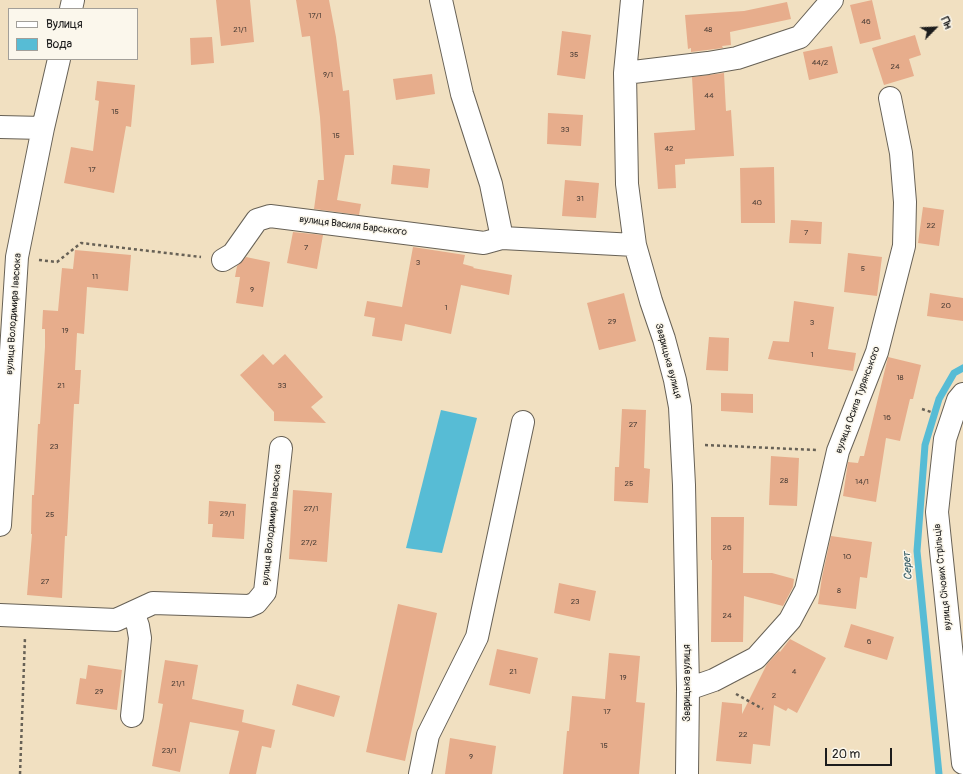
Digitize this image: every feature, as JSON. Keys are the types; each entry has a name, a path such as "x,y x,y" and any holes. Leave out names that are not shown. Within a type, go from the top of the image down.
{"street":[{"path":"441,0 462,94 491,184 502,238"},
{"name":"Зварицька вулиця","path":"632,0 625,73 627,184 635,245 675,380 680,407 688,690 687,774"},
{"path":"625,73 737,58 800,37 832,0"},
{"name":"вулиця Володимира Івасюка","path":"0,525 12,250 59,60"},
{"name":"вулиця Осипа Турянського","path":"688,690 714,680 756,658 790,620 806,590 838,451 877,352 904,246 905,202 901,153 890,98"},
{"path":"0,127 43,128"},
{"name":"вулиця Василя Барського","path":"223,260 233,254 257,220 270,216 484,243 502,238 635,245"},
{"name":"вулиця Січових Стрільців","path":"963,394 958,400 945,439 936,512 963,763"},
{"path":"420,774 428,735 477,638 523,422"},
{"name":"вулиця Володимира Івасюка","path":"0,615 116,620 153,603 249,606 261,598 265,592 281,448"},
{"path":"132,716 140,638 133,612"}],"path":[{"path":"12,250 57,262 81,243 223,260"},
{"path":"682,444 838,451"},
{"path":"20,774 25,617"},
{"path":"714,680 741,698 763,709"}],"water":[{"path":"441,410 477,418 442,553 406,548"}],"building":[{"path":"216,0 250,0 254,42 221,46"},
{"path":"296,0 329,0 336,37 343,91 349,90 354,155 345,155 337,200 361,204 359,215 314,209 318,180 324,180 320,117 310,36 302,37"},
{"path":"872,0 881,39 860,44 850,5"},
{"path":"787,2 791,19 730,32 731,45 722,46 723,48 691,52 691,48 688,49 685,15 744,11"},
{"path":"562,31 591,35 585,79 557,75"},
{"path":"915,35 921,55 909,59 914,76 884,85 872,48"},
{"path":"212,37 214,63 191,65 190,38"},
{"path":"832,46 838,73 809,80 803,52"},
{"path":"724,73 726,111 731,110 734,156 685,159 685,164 675,165 676,188 658,189 654,133 695,130 692,77"},
{"path":"432,74 435,94 396,100 393,79"},
{"path":"97,81 135,85 131,127 126,126 114,193 64,183 71,147 93,151 99,101 95,100"},
{"path":"548,113 583,115 581,146 547,144"},
{"path":"393,165 430,169 428,188 391,184"},
{"path":"774,167 775,223 741,223 740,168"},
{"path":"565,180 599,183 596,218 562,216"},
{"path":"923,207 944,210 939,246 918,243"},
{"path":"791,220 822,222 821,244 789,243"},
{"path":"293,232 323,235 317,269 287,263"},
{"path":"413,247 465,255 463,264 474,267 473,268 512,275 509,295 461,285 451,334 405,324 402,341 372,336 375,318 364,316 367,301 402,307"},
{"path":"75,250 131,255 128,291 87,287 84,334 77,333 75,370 81,370 79,404 74,404 62,598 27,595 32,534 32,495 34,495 38,424 40,424 45,347 45,329 42,329 43,310 58,311 62,268 73,269"},
{"path":"848,253 882,257 877,296 844,292"},
{"path":"246,257 270,262 263,307 236,303 240,277 235,277 237,266"},
{"path":"624,293 636,341 599,350 587,303"},
{"path":"930,293 963,298 963,321 927,316"},
{"path":"794,301 834,307 828,349 856,353 853,371 768,359 773,341 789,342"},
{"path":"709,337 729,338 728,371 706,370"},
{"path":"263,354 273,365 285,354 323,397 311,407 326,423 274,421 274,412 240,375"},
{"path":"888,357 921,365 913,399 910,399 900,441 886,438 876,502 843,496 848,462 858,463 860,456 864,456"},
{"path":"721,393 753,394 753,413 721,411"},
{"path":"622,409 646,410 644,468 650,469 648,503 614,501 615,467 619,467"},
{"path":"771,456 799,458 797,506 769,505"},
{"path":"293,490 332,493 327,562 289,559"},
{"path":"209,501 246,504 244,539 212,537 213,524 208,524"},
{"path":"711,517 744,517 743,573 772,573 794,579 793,587 783,606 744,596 743,642 711,642"},
{"path":"831,536 872,542 867,578 860,577 856,609 818,604"},
{"path":"559,583 596,591 590,621 554,613"},
{"path":"398,604 437,613 405,761 366,752"},
{"path":"851,624 894,637 887,660 844,647"},
{"path":"790,639 826,658 797,713 788,708 786,711 774,705 770,746 753,744 751,764 716,761 722,702 742,704 742,714 767,664 779,651 780,652"},
{"path":"497,649 538,658 530,694 489,685"},
{"path":"609,653 640,656 636,702 645,703 639,774 563,774 572,696 605,699"},
{"path":"165,660 198,665 192,699 244,710 242,722 275,730 271,748 262,746 256,774 229,774 239,731 190,722 180,772 152,766 163,704 158,703"},
{"path":"88,665 122,670 117,710 76,704 80,678 86,679"},
{"path":"297,684 340,696 334,717 292,705"},
{"path":"450,738 496,746 492,774 445,774"}],"waterway":[{"name":"Серет","path":"939,774 917,551 925,445 939,399 954,373 963,368"}]}
